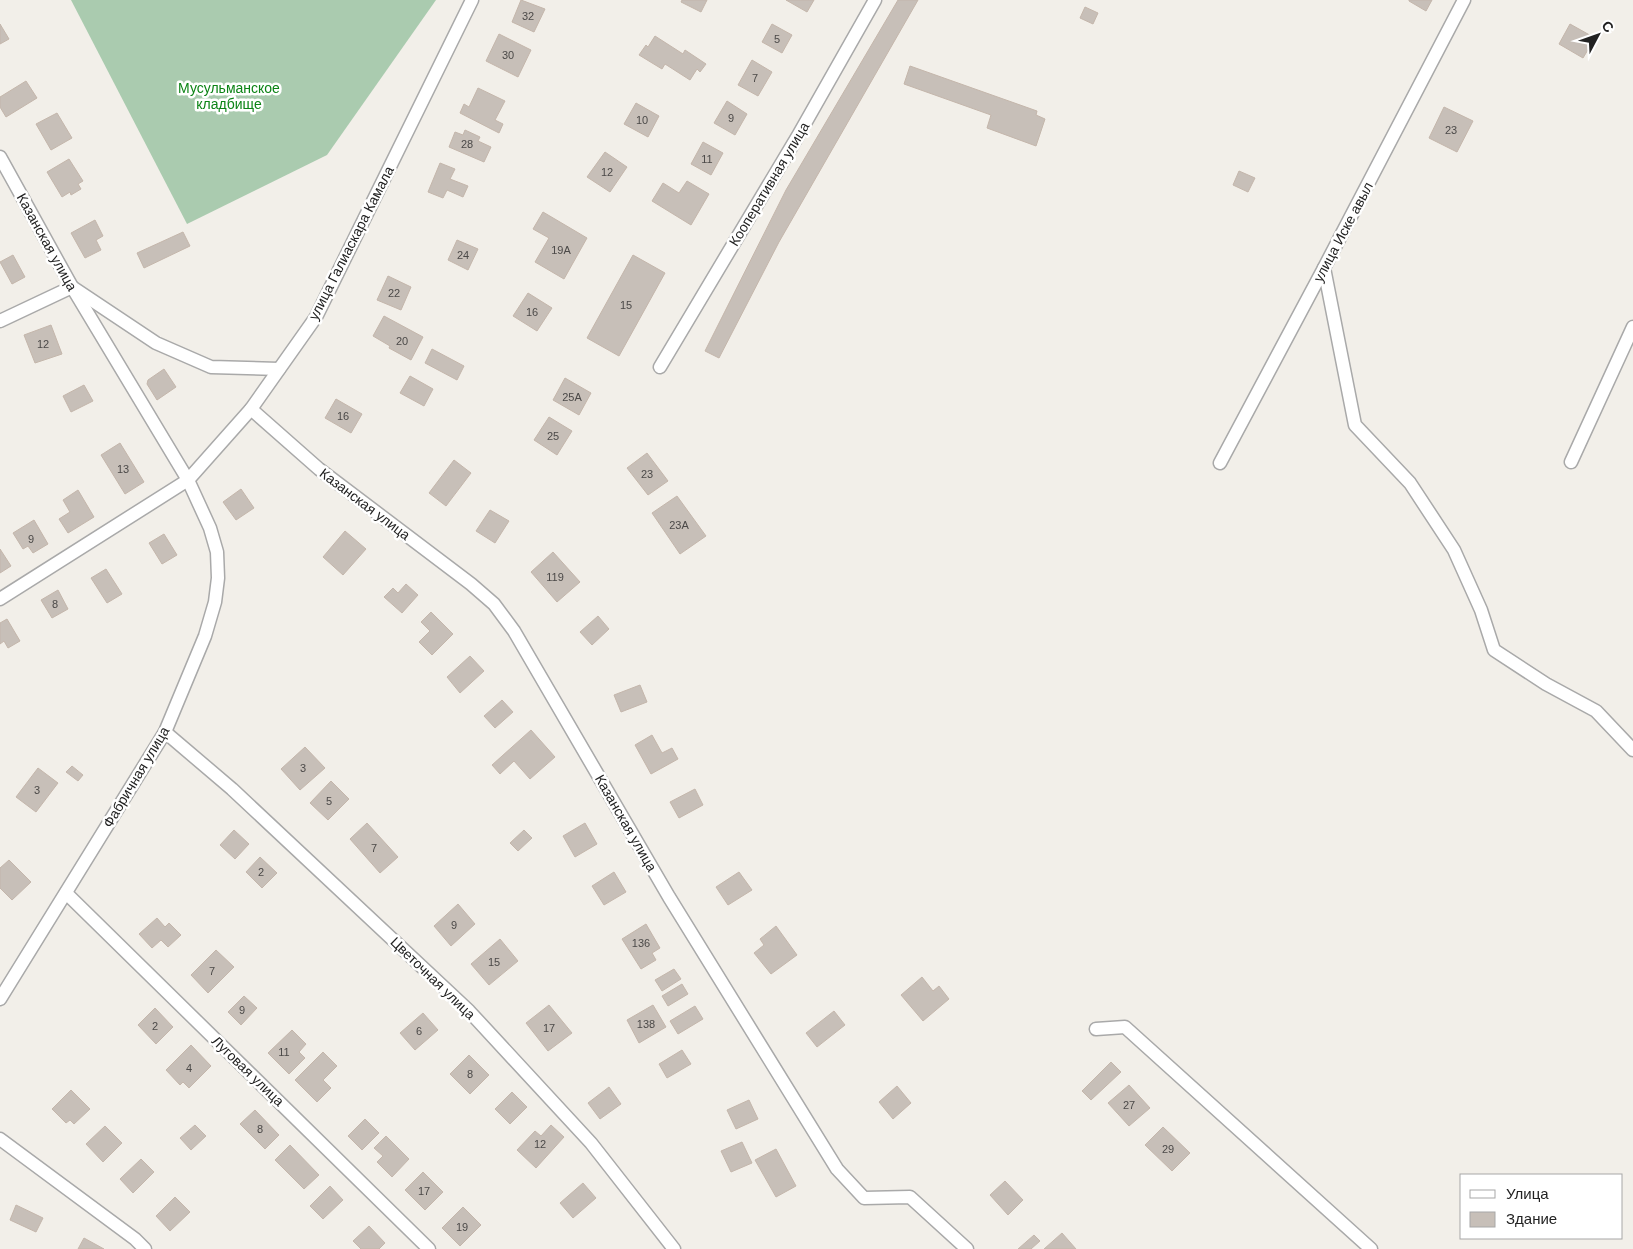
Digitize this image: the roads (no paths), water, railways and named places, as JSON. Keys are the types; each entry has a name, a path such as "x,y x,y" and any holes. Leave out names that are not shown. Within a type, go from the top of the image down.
{"street":[{"name":"улица Галиаскара Камала","path":"0,599 188,480 251,409 316,317 472,0"},
{"name":"Кооперативная улица","path":"660,367 799,134 875,0"},
{"name":"улица Иске авыл","path":"1220,463 1464,0"},
{"name":"Казанская улица","path":"0,157 72,287 188,480"},
{"path":"1324,268 1355,426 1410,483 1454,550 1481,610 1494,650 1546,684 1596,711 1633,750"},
{"path":"0,321 72,287 156,343 211,367 279,369"},
{"path":"1570,462 1633,327"},
{"name":"Казанская улица","path":"251,409 319,469 471,584 494,604 514,630 669,897 837,1169 864,1198 910,1197 967,1249"},
{"name":"Фабричная улица","path":"0,999 165,732 205,636 215,602 218,578 217,552 210,528 188,480"},
{"name":"Цветочная улица","path":"165,732 232,789 469,1011 591,1143 674,1249"},
{"name":"Луговая улица","path":"66,893 429,1249"},
{"path":"1096,1030 1125,1027 1372,1249"},
{"path":"0,1140 135,1239 145,1249"}],"park label":[{"name":"Мусульманское кладбище","path":"229,96"}]}
